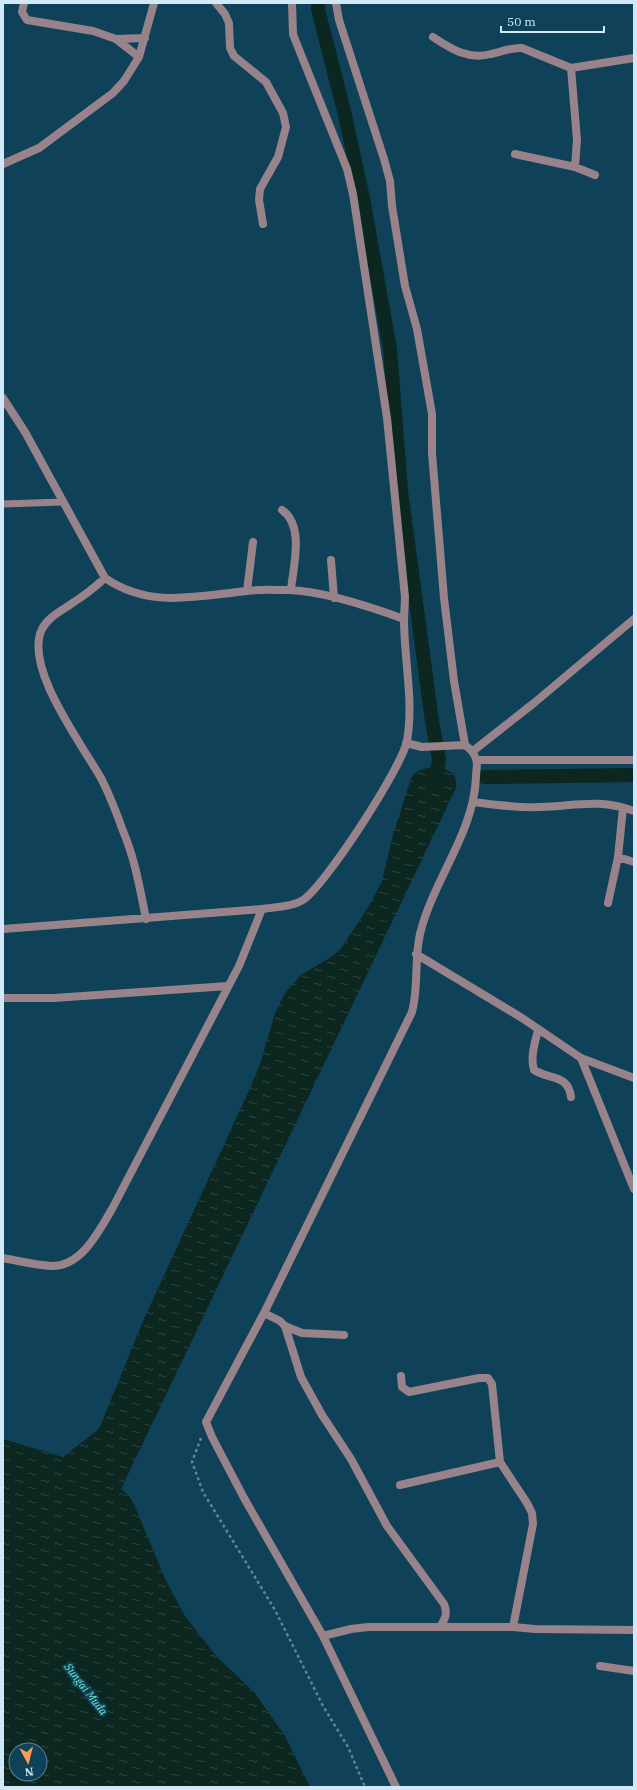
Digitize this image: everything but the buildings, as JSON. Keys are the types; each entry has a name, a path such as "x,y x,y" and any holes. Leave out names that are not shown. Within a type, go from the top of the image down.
{"street":[{"path":"24,3 22,12 27,20 78,27 116,39 145,38"},
{"path":"3,164 39,148 113,93 124,81 139,57 154,3"},
{"path":"216,3 225,14 229,23 230,48 234,56 266,82 283,113 286,127 280,151 260,189 259,200 263,224"},
{"path":"3,929 262,909 296,903 304,899 326,875 368,815 406,743 410,706 404,620 405,597 387,418 353,194 347,169 293,34 292,3"},
{"path":"336,3 339,20 390,181 392,206 406,286 417,329 432,414 432,453 444,598 454,681 465,745"},
{"path":"433,37 453,51 478,57 515,48 522,48 571,68 634,58"},
{"path":"116,39 139,57"},
{"path":"571,68 577,140 575,167"},
{"path":"515,154 575,167 595,175"},
{"path":"3,398 25,432 105,578 118,587 140,595 175,599 248,591 291,590 334,598 378,610 404,620"},
{"path":"282,510 291,518 295,535 291,590"},
{"path":"248,591 253,542"},
{"path":"331,560 334,598"},
{"path":"105,578 74,603 50,617 42,630 39,652 42,667 55,700 103,782 123,831 134,861 146,919"},
{"path":"473,751 534,703 634,619"},
{"path":"396,1787 323,1636 244,1498 212,1438 206,1422 264,1313 412,1012 416,987 416,954 420,932 465,826 476,789 477,760 473,751 465,745 422,747 406,743"},
{"path":"477,760 634,760"},
{"path":"472,802 509,806 540,807 602,803 634,811"},
{"path":"608,903 618,857 623,808"},
{"path":"618,857 634,862"},
{"path":"3,1258 53,1266 69,1261 81,1253 112,1210 239,966 262,909"},
{"path":"416,954 580,1058 634,1078"},
{"path":"3,998 61,998 228,986"},
{"path":"538,1030 533,1052 534,1070 562,1080 567,1084 571,1097"},
{"path":"580,1058 634,1189"},
{"path":"264,1313 280,1321 285,1326 302,1333 344,1335"},
{"path":"285,1326 301,1378 322,1416 351,1459 387,1526 444,1604 446,1617 440,1627"},
{"path":"401,1376 402,1388 409,1392 479,1378 490,1380 500,1462 532,1513 533,1524 513,1627"},
{"path":"400,1485 500,1462"},
{"path":"323,1636 351,1629 368,1627 513,1627 535,1629 634,1630"},
{"path":"600,1666 634,1671"}],"lane":[{"path":"3,504 63,502"}],"path":[{"path":"206,1422 193,1457 194,1472 203,1492 275,1610 323,1706 348,1747 365,1787"}],"water":[{"name":"Sungai Muda","path":"438,767 452,773 456,779 456,788 121,1489 129,1496 134,1504 166,1581 185,1616 217,1657 254,1692 285,1736 310,1787 3,1787 3,1439 63,1457 99,1429 144,1319 251,1086 261,1061 275,1013 285,993 301,975 333,956 342,947 372,901 382,881 393,835 411,778 420,770"}],"waterway":[{"path":"318,3 318,9 344,111 363,198 390,349 401,491 432,721 439,759 438,767 431,784"},
{"path":"484,777 634,775"}]}
